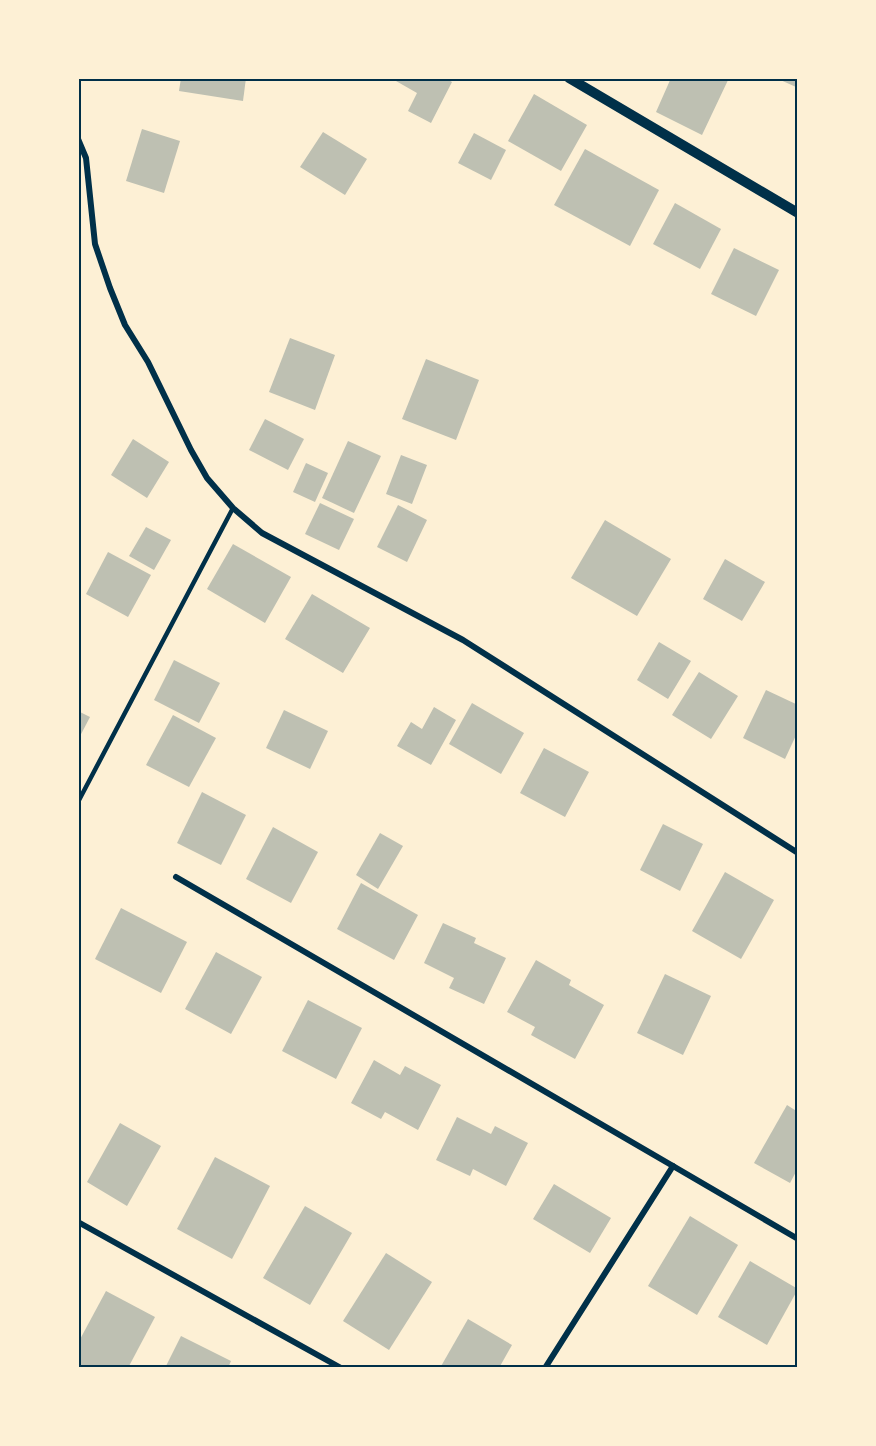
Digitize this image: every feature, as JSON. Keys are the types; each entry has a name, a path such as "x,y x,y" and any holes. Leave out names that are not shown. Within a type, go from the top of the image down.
{"street":[{"path":"569,78 798,213"},
{"path":"78,139 86,158 95,244 125,325 148,362 191,450 207,477 233,508 262,532 463,640 798,853"},
{"path":"176,878 798,1239"},
{"path":"545,1368 673,1166"},
{"path":"78,1222 341,1368"}],"lane":[{"path":"78,802 233,508"}],"building":[{"path":"181,78 246,78 243,101 179,91"},
{"path":"398,78 445,78 452,82 431,123 408,111 417,93 396,81"},
{"path":"671,78 689,78 696,81 698,78 729,78 702,135 656,112"},
{"path":"776,78 798,78 798,82 796,87"},
{"path":"534,94 587,125 561,171 508,141"},
{"path":"142,129 180,141 164,193 126,181"},
{"path":"323,132 367,159 345,195 300,167"},
{"path":"474,133 506,150 491,180 458,163"},
{"path":"585,149 659,190 630,246 554,205"},
{"path":"675,203 721,229 700,269 653,244"},
{"path":"734,248 779,270 756,316 711,294"},
{"path":"290,338 335,355 315,410 269,392"},
{"path":"426,359 479,380 456,440 402,419"},
{"path":"265,419 304,439 288,470 249,450"},
{"path":"133,439 169,462 147,498 111,475"},
{"path":"348,441 381,456 354,513 322,498"},
{"path":"401,455 427,465 412,504 386,494"},
{"path":"306,463 328,473 315,502 293,492"},
{"path":"320,503 354,519 339,550 305,534"},
{"path":"398,505 427,520 407,562 377,547"},
{"path":"605,520 671,559 637,616 571,578"},
{"path":"146,527 171,540 154,570 129,556"},
{"path":"233,544 291,577 265,623 207,589"},
{"path":"108,552 151,575 128,617 86,594"},
{"path":"725,559 765,582 742,621 703,599"},
{"path":"312,594 370,628 343,673 285,639"},
{"path":"659,642 691,661 668,699 637,680"},
{"path":"174,660 220,683 199,723 154,700"},
{"path":"699,672 738,696 711,739 672,715"},
{"path":"766,690 798,705 798,731 785,759 743,738"},
{"path":"472,703 524,733 501,774 449,744"},
{"path":"434,707 456,720 431,765 397,746 411,722 422,729"},
{"path":"284,710 328,731 310,769 266,748"},
{"path":"78,711 90,717 78,740"},
{"path":"173,715 216,738 189,787 146,765"},
{"path":"544,748 589,772 565,817 520,793"},
{"path":"202,792 246,815 221,865 177,843"},
{"path":"663,824 703,844 680,891 640,870"},
{"path":"273,827 318,852 291,903 246,879"},
{"path":"380,833 403,846 378,889 356,875"},
{"path":"725,872 774,900 741,959 692,931"},
{"path":"361,883 418,915 394,960 337,929"},
{"path":"121,908 187,942 161,993 95,959"},
{"path":"443,923 476,938 474,943 506,958 484,1004 449,988 454,978 424,963"},
{"path":"216,952 262,977 231,1034 185,1009"},
{"path":"536,960 571,980 569,985 604,1005 575,1059 531,1035 535,1027 507,1012"},
{"path":"665,974 711,996 683,1055 637,1033"},
{"path":"308,1000 362,1028 336,1079 282,1051"},
{"path":"374,1060 400,1075 405,1066 441,1085 418,1130 385,1112 381,1119 351,1103"},
{"path":"787,1105 798,1112 798,1168 790,1183 754,1163"},
{"path":"457,1117 491,1134 495,1126 528,1143 506,1186 473,1169 470,1176 436,1160"},
{"path":"120,1123 161,1146 127,1206 87,1182"},
{"path":"215,1157 270,1186 232,1259 177,1229"},
{"path":"554,1184 611,1218 590,1253 533,1219"},
{"path":"305,1206 352,1233 310,1305 263,1278"},
{"path":"690,1216 738,1245 697,1315 648,1286"},
{"path":"386,1253 432,1282 389,1350 343,1321"},
{"path":"750,1261 798,1289 767,1345 718,1317"},
{"path":"106,1291 155,1317 128,1368 80,1368 78,1367 78,1343"},
{"path":"468,1319 512,1345 499,1368 440,1368"},
{"path":"181,1336 231,1361 228,1368 165,1368"}]}
